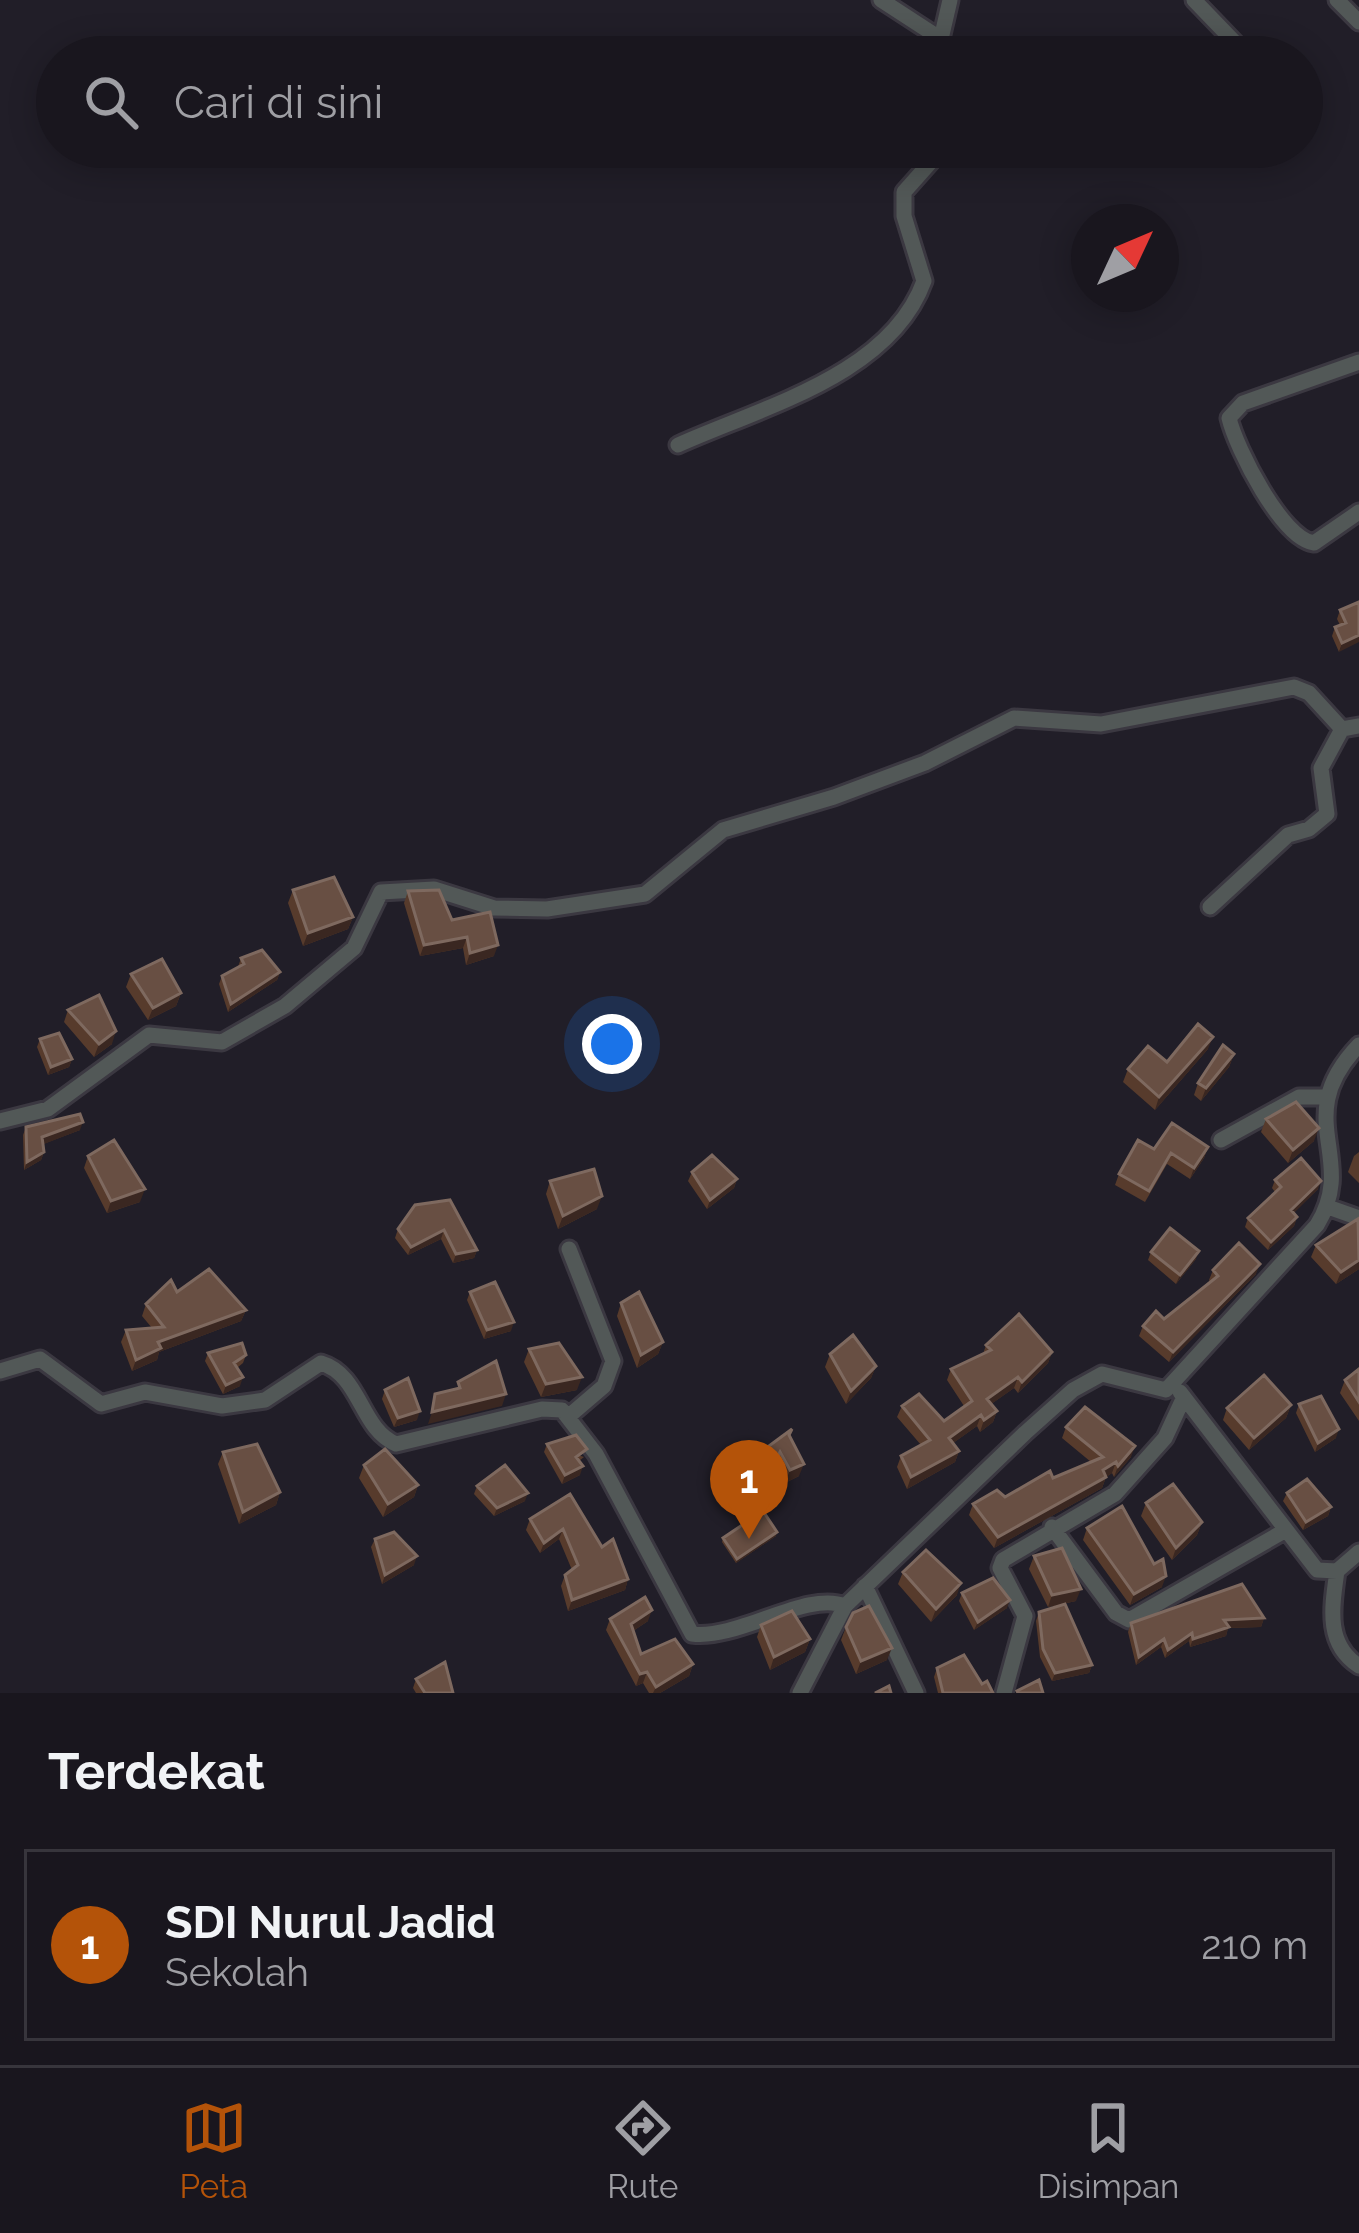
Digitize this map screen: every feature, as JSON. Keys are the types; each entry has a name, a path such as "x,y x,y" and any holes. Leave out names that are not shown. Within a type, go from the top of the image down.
{"street":[{"path":"942,36 950,0"},
{"path":"1194,0 1229,36"},
{"path":"1337,0 1359,22"},
{"path":"884,1 935,36"},
{"path":"678,445 826,378 896,333 924,281 904,216 904,192 925,168"},
{"path":"1359,362 1244,403 1228,418 1235,443 1268,499 1304,541 1314,543 1359,512"},
{"path":"0,1121 48,1109 149,1035 222,1042 270,1015 328,974 354,948 381,892 434,889 494,908 547,909 645,894 723,830 925,763 1015,718 1101,724 1294,687 1309,693 1350,727 1321,768 1327,814 1309,829 1288,835 1210,908"},
{"path":"1004,1693 1025,1616 1000,1568 1011,1553 1114,1494 1165,1438 1179,1390 1328,1207 1332,1183 1323,1097 1334,1071 1359,1045"},
{"path":"1221,1140 1299,1097 1323,1097"},
{"path":"1328,1207 1359,1218"},
{"path":"569,1250 613,1361 604,1387 569,1416"},
{"path":"0,1371 40,1359 101,1404 145,1391 222,1406 266,1400 322,1363 333,1366 353,1387 376,1430 396,1444 542,1409 562,1410 596,1454 692,1634 737,1630 819,1604 845,1606"},
{"path":"800,1693 845,1606 1073,1390 1112,1373 1157,1390 1179,1390"},
{"path":"1179,1390 1318,1570 1337,1571 1359,1552"},
{"path":"1052,1527 1116,1613 1129,1620 1286,1530"},
{"path":"1337,1571 1334,1631 1340,1650 1359,1666"},
{"path":"865,1586 916,1693"}],"building":[{"path":"1359,602 1359,635 1342,643 1335,627 1346,623 1340,610"},
{"path":"334,877 353,917 308,933 293,890"},
{"path":"439,890 452,920 490,912 498,945 470,953 467,937 424,945 408,891"},
{"path":"262,950 280,972 231,1004 222,976 244,964 241,958"},
{"path":"162,959 181,993 153,1008 131,974"},
{"path":"99,995 116,1031 99,1044 68,1010"},
{"path":"1198,1024 1213,1037 1159,1097 1128,1069 1148,1046 1167,1062"},
{"path":"59,1033 72,1059 51,1067 40,1039"},
{"path":"1223,1045 1234,1054 1206,1088 1198,1083"},
{"path":"1296,1102 1319,1128 1293,1150 1266,1119"},
{"path":"80,1114 83,1122 42,1137 44,1152 27,1162 26,1127"},
{"path":"1172,1123 1208,1147 1194,1168 1171,1153 1149,1191 1119,1174 1138,1140 1154,1149"},
{"path":"114,1140 145,1189 111,1201 88,1156"},
{"path":"712,1155 737,1179 710,1200 692,1172"},
{"path":"1301,1158 1321,1181 1291,1210 1297,1217 1271,1242 1248,1218 1281,1187 1275,1180"},
{"path":"594,1169 602,1196 563,1216 550,1181"},
{"path":"450,1200 477,1250 456,1254 444,1230 411,1247 398,1229 415,1205"},
{"path":"1358,1219 1359,1260 1341,1272 1316,1245"},
{"path":"1170,1228 1199,1251 1180,1275 1151,1252"},
{"path":"1239,1243 1260,1264 1173,1352 1143,1326 1156,1311 1164,1319 1218,1276 1213,1270"},
{"path":"209,1269 246,1310 158,1342 161,1348 136,1360 126,1330 164,1327 146,1304 171,1280 177,1292"},
{"path":"495,1282 514,1322 487,1330 470,1292"},
{"path":"639,1292 663,1342 641,1355 621,1303"},
{"path":"1019,1314 1052,1352 1022,1382 1018,1377 987,1399 997,1411 984,1420 981,1415 949,1438 959,1451 911,1477 901,1456 930,1440 902,1406 919,1394 944,1421 972,1401 951,1369 991,1350 986,1345"},
{"path":"853,1335 876,1366 851,1391 830,1354"},
{"path":"242,1343 246,1355 234,1363 243,1377 226,1385 208,1353"},
{"path":"559,1343 582,1377 546,1384 529,1349"},
{"path":"496,1361 506,1394 432,1412 435,1394 460,1388 458,1382"},
{"path":"1359,1369 1359,1402 1345,1380"},
{"path":"1264,1375 1291,1405 1254,1438 1227,1408"},
{"path":"408,1378 420,1411 398,1418 385,1390"},
{"path":"1321,1396 1339,1429 1318,1443 1299,1404"},
{"path":"1085,1407 1135,1446 1118,1466 1116,1462 1103,1470 1106,1477 998,1537 973,1504 997,1490 1005,1497 1050,1471 1053,1478 1103,1457 1066,1427"},
{"path":"792,1429 789,1435 804,1464 790,1470 780,1452 769,1473 754,1482 743,1465"},
{"path":"576,1435 587,1449 576,1457 583,1466 565,1475 547,1444"},
{"path":"257,1444 280,1492 243,1512 223,1452"},
{"path":"385,1449 418,1485 388,1504 364,1465"},
{"path":"505,1465 528,1493 497,1508 477,1486"},
{"path":"1307,1479 1331,1507 1306,1522 1287,1493"},
{"path":"1173,1484 1202,1522 1176,1548 1146,1503"},
{"path":"570,1494 602,1547 613,1539 628,1579 572,1600 565,1575 578,1565 563,1529 544,1543 530,1519"},
{"path":"1122,1506 1154,1564 1163,1559 1166,1576 1134,1594 1087,1528"},
{"path":"763,1511 777,1532 737,1559 723,1538"},
{"path":"394,1532 417,1556 385,1575 375,1539"},
{"path":"1062,1548 1081,1589 1052,1595 1034,1556"},
{"path":"926,1550 961,1583 936,1609 903,1572"},
{"path":"993,1578 1010,1600 978,1622 962,1593"},
{"path":"1242,1584 1264,1618 1224,1620 1229,1627 1193,1639 1192,1633 1168,1650 1164,1639 1139,1657 1131,1623"},
{"path":"645,1597 652,1610 631,1624 641,1654 675,1639 693,1664 656,1687 647,1672 640,1674 610,1619"},
{"path":"1065,1604 1092,1665 1055,1673 1043,1649 1039,1612"},
{"path":"869,1606 892,1648 861,1661 846,1627 853,1613"},
{"path":"792,1611 810,1639 774,1657 761,1625"},
{"path":"964,1655 993,1693 943,1693 937,1668"},
{"path":"445,1662 453,1693 425,1693 416,1679"},
{"path":"1039,1680 1043,1693 1018,1693 1017,1691"}],"place":[{"name":"SDI Nurul Jadid","path":"749,1539"}]}
